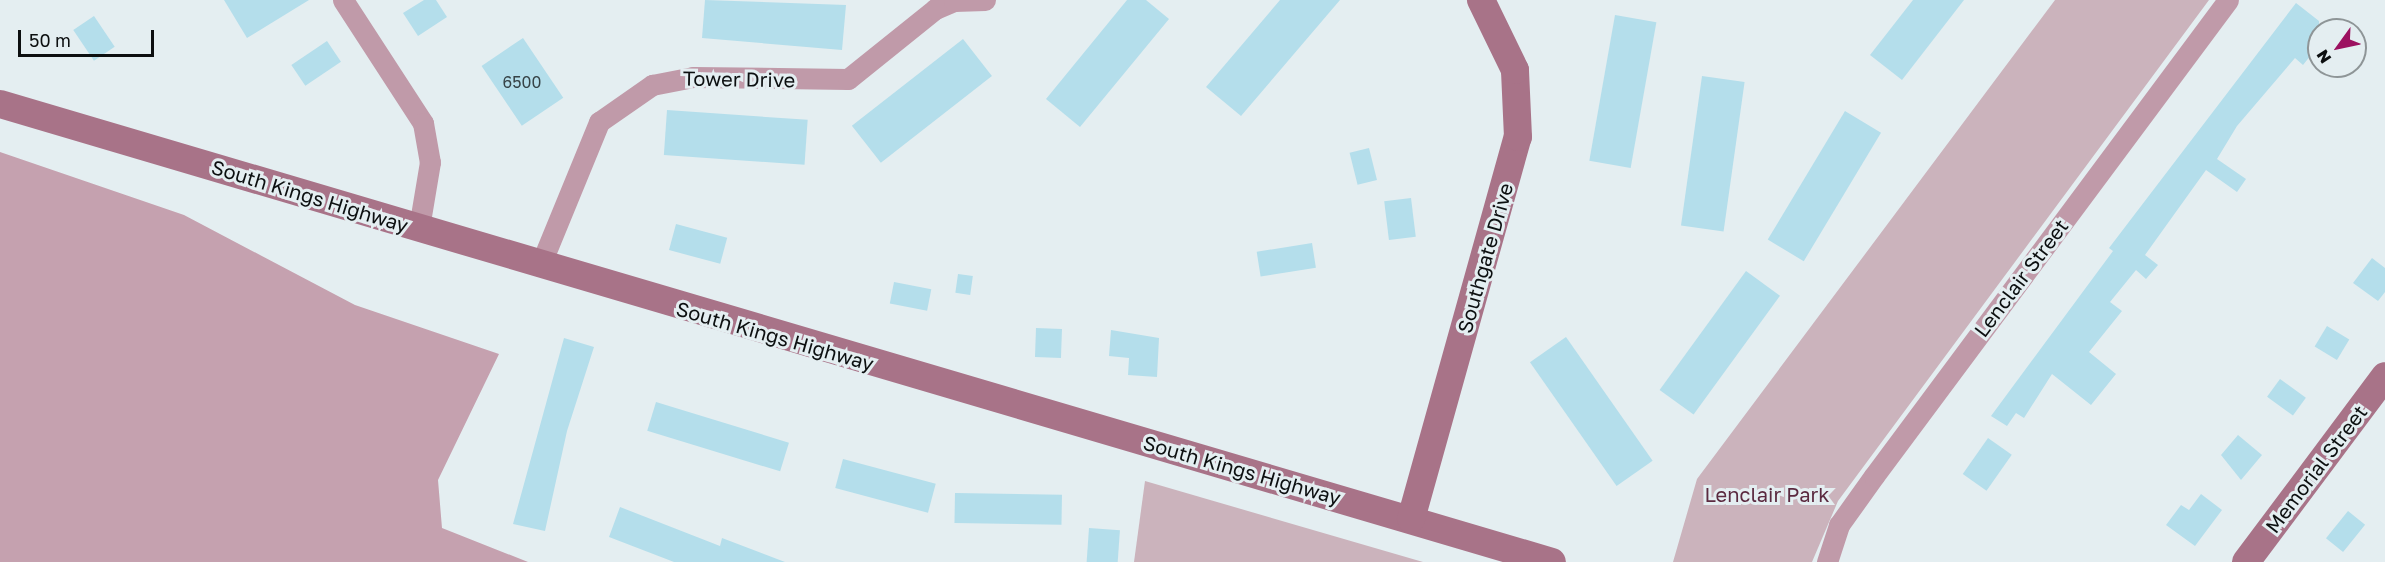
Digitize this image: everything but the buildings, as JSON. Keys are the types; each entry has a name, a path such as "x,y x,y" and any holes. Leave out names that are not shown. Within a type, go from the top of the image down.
{"main road":[{"name":"Southgate Drive","path":"1410,519 1518,137 1515,70 1481,0"},
{"name":"South Kings Highway","path":"0,104 540,266 1552,562"},
{"name":"Memorial Street","path":"2246,562 2385,376"}],"street":[{"path":"343,0 423,123 430,162 418,228"},
{"name":"Tower Drive","path":"540,266 599,122 652,85 693,77 848,79 935,9 954,1 985,0"},
{"name":"Lenclair Street","path":"1827,562 1839,525 1868,484 2228,0"}],"green space":[{"name":"Lenclair Park","path":"2055,0 2209,0 1838,501 1812,562 1673,562 1697,479"},
{"path":"1145,481 1423,562 1134,562"}],"shaded area":[{"path":"0,152 184,215 355,305 499,354 438,480 442,528 528,562 0,562"}]}
